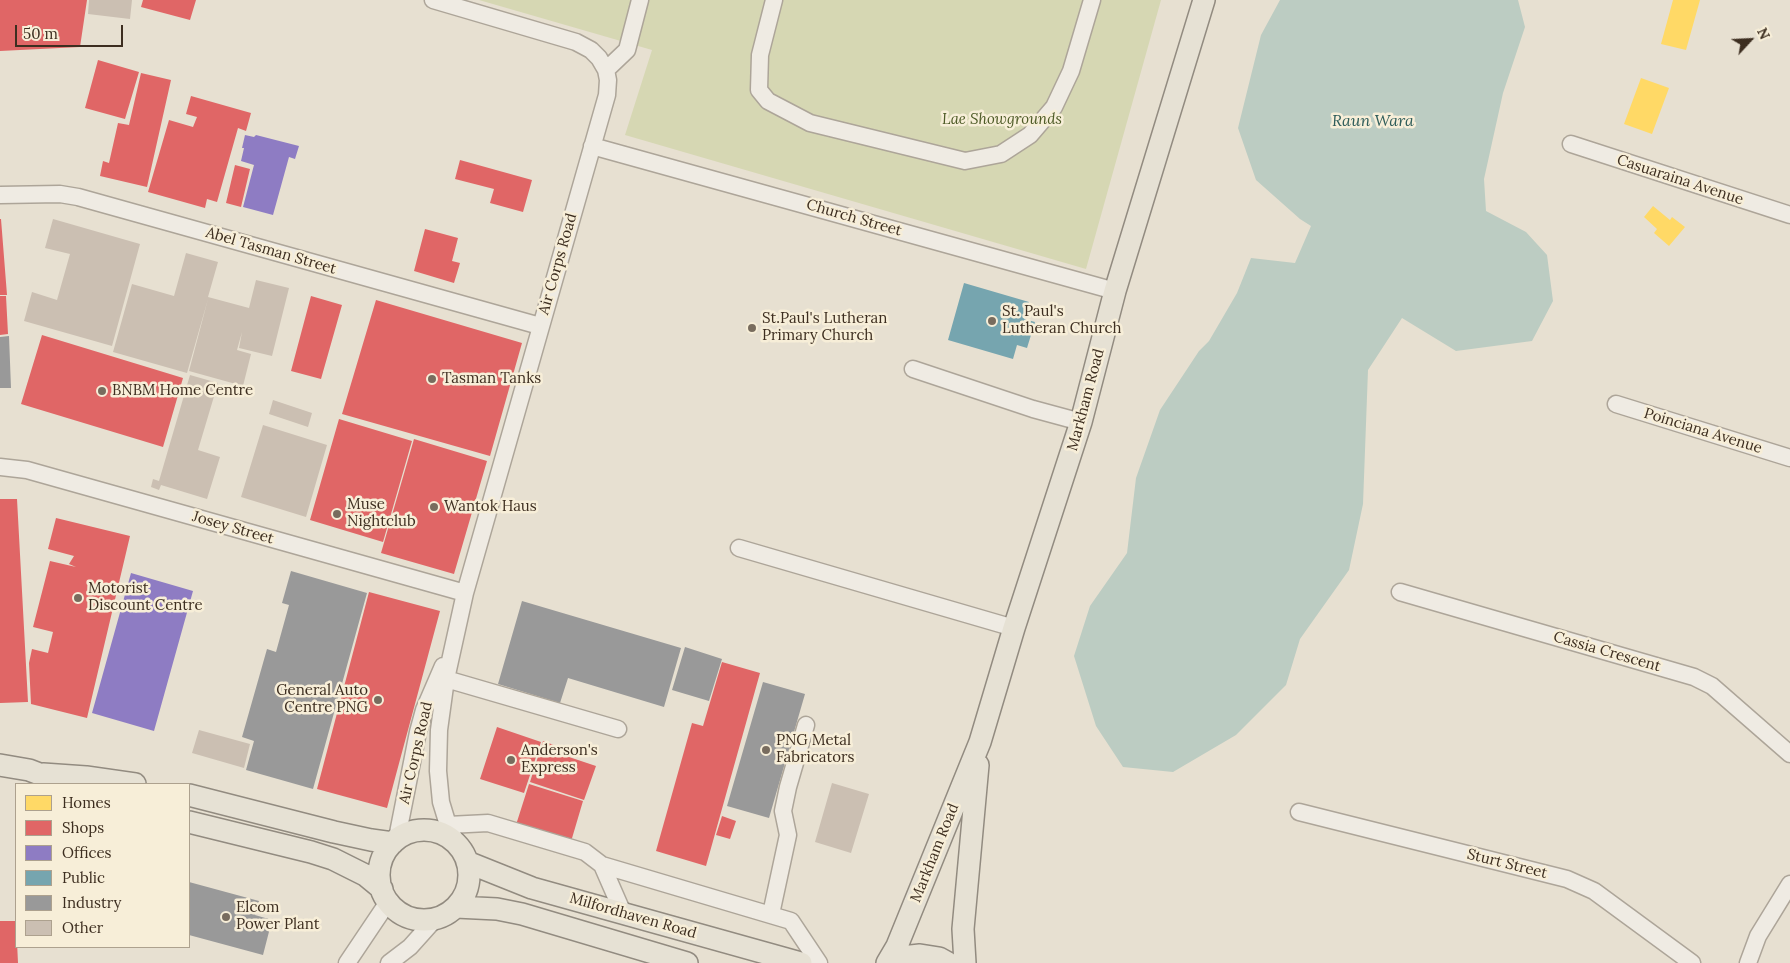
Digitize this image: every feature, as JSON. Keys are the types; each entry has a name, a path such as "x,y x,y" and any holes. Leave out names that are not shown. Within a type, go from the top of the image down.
{"main road":[{"name":"Markham Road","path":"888,963 897,946 980,742 1014,628 1081,422 1115,291 1204,0"},
{"name":"Markham Road","path":"965,963 963,928 980,742"},
{"path":"0,765 43,774 86,777 128,783"},
{"path":"43,774 64,783"},
{"path":"190,795 325,830 371,840 395,840"},
{"path":"190,822 333,859 365,875 402,914 418,920 436,918 446,914 456,907 463,897 468,886 469,874 462,853 451,838 438,832 424,829 410,832 395,840 387,848 381,861 379,875 385,896"},
{"name":"Milfordhaven Road","path":"462,853 532,888 801,963"},
{"name":"Milfordhaven Road","path":"456,907 497,909 522,914 687,963"},
{"path":"888,963 902,957 920,955 939,958 948,963"}],"street":[{"path":"433,0 576,42 591,50 600,58 606,70 627,50 640,0"},
{"path":"774,0 760,56 759,90 768,102 810,123 965,161 1001,154 1030,135 1054,107 1071,71 1092,0"},
{"name":"Air Corps Road","path":"462,853 448,825 441,802 438,771 439,730 446,679 465,593 540,326 608,95 606,70"},
{"name":"Casuaraina Avenue","path":"1570,144 1790,215"},
{"name":"Church Street","path":"592,146 1115,291"},
{"name":"Abel Tasman Street","path":"0,195 60,194 78,197 540,326"},
{"path":"913,370 1081,422"},
{"name":"Poinciana Avenue","path":"1616,404 1790,458"},
{"name":"Josey Street","path":"0,467 26,470 465,593"},
{"path":"739,548 1014,628"},
{"name":"Cassia Crescent","path":"1400,592 1694,677 1712,686 1790,754"},
{"name":"Air Corps Road","path":"395,840 424,710 453,643"},
{"path":"446,679 618,729"},
{"path":"771,914 788,835 783,812 788,787 806,725"},
{"name":"Sturt Street","path":"1299,812 1568,879 1594,891 1692,963"},
{"path":"448,825 488,822 585,852 602,865 791,921 819,963"},
{"path":"602,865 623,913"},
{"path":"1748,963 1758,936 1790,884"},
{"path":"347,963 385,896"},
{"path":"389,963 410,947 436,918"}],"green space":[{"name":"Lae Showgrounds","path":"479,0 1161,0 1086,269 625,135 652,50"}],"water":[{"name":"Raun Wara","path":"1280,0 1518,0 1525,27 1503,93 1484,179 1486,211 1526,232 1547,255 1553,301 1532,341 1456,351 1402,318 1368,370 1363,504 1349,570 1300,639 1286,685 1236,735 1173,772 1123,767 1096,726 1074,656 1090,606 1127,553 1136,478 1160,410 1199,351 1209,341 1237,293 1251,258 1295,263 1311,226 1300,219 1256,180 1238,128 1261,35"}],"building: Homes":[{"path":"1673,0 1700,0 1686,50 1661,44"},
{"path":"1641,78 1669,88 1652,134 1624,124"},
{"path":"1653,206 1670,220 1672,217 1685,227 1669,246 1654,233 1657,229 1644,217"}],"building: Shops":[{"path":"0,0 87,0 80,47 0,51"},
{"path":"143,0 196,0 190,20 141,7"},
{"path":"98,60 139,72 125,119 85,108"},
{"path":"141,73 171,80 147,187 100,176 103,161 109,163 118,123 129,125"},
{"path":"191,96 251,113 246,131 238,128 217,202 207,199 205,208 148,192 169,120 193,127 197,117 186,114"},
{"path":"460,160 532,180 523,212 490,203 494,189 455,179"},
{"path":"235,165 250,169 241,207 226,203"},
{"path":"1,219 7,295 0,295"},
{"path":"425,229 458,238 452,261 460,263 454,283 414,271"},
{"path":"0,296 6,296 8,334 0,335"},
{"path":"311,296 342,305 321,379 291,371"},
{"name":"Tasman Tanks","path":"376,300 522,343 490,456 342,414"},
{"name":"BNBM Home Centre","path":"42,335 183,378 163,447 21,404"},
{"path":"339,419 412,441 383,542 310,520"},
{"name":"Wantok Haus","path":"414,439 487,461 454,574 381,553"},
{"path":"0,499 17,499 28,702 0,703"},
{"name":"Motorist Discount Centre","path":"56,518 130,536 87,718 31,704 29,663 32,649 48,653 53,632 33,627 50,561 76,567 69,564 74,556 48,549"},
{"name":"General Auto Centre PNG","path":"369,592 440,611 387,808 317,789"},
{"path":"722,662 760,673 706,866 656,851 692,723 703,726"},
{"name":"Anderson's Express","path":"497,727 541,742 524,793 480,779"},
{"path":"543,741 562,748 560,754 596,766 584,800 530,782"},
{"path":"529,784 583,801 570,845 515,828"},
{"path":"722,816 736,821 730,839 716,835"},
{"path":"0,921 15,921 15,948 17,948 18,963 0,963"}],"building: Offices":[{"path":"245,135 254,137 256,135 299,146 295,159 289,157 273,215 243,207 254,165 241,161"},
{"path":"131,573 193,591 154,731 92,713"}],"building: Public":[{"name":"St. Paul's Lutheran Church","path":"964,283 1029,302 1024,319 1035,322 1027,348 1017,345 1013,359 948,340"}],"building: Industry":[{"path":"9,336 11,388 0,388 0,337"},
{"path":"291,571 367,593 313,789 246,770 254,741 242,737 267,649 276,652 289,605 282,603"},
{"path":"522,601 681,648 664,707 568,678 560,703 498,684"},
{"path":"685,647 722,659 709,701 672,690"},
{"name":"PNG Metal Fabricators","path":"763,682 805,694 769,818 727,806"},
{"name":"Elcom Power Plant","path":"190,882 259,901 255,915 272,920 263,955 190,935"}],"building: Other":[{"path":"89,0 132,0 130,19 88,14"},
{"path":"53,219 140,244 112,346 24,321 32,292 57,300 70,254 45,248"},
{"path":"186,253 218,262 208,297 249,308 256,280 289,288 272,356 239,348 242,332 237,350 251,354 243,386 189,371 208,299 187,373 113,352 132,284 174,296"},
{"path":"190,375 218,383 198,450 220,457 207,499 161,485 159,490 151,487 153,479 159,481"},
{"path":"273,400 312,413 308,427 269,414"},
{"path":"263,425 327,445 306,517 241,497"},
{"path":"199,730 250,744 244,768 192,753"},
{"path":"832,783 869,794 851,853 815,842"}],"place":[{"name":"St. Paul's Lutheran Church","path":"992,321"},
{"name":"St.Paul's Lutheran Primary Church","path":"752,328"},
{"name":"Tasman Tanks","path":"432,379"},
{"name":"BNBM Home Centre","path":"102,391"},
{"name":"Wantok Haus","path":"434,507"},
{"name":"Muse Nightclub","path":"337,514"},
{"name":"Motorist Discount Centre","path":"78,598"},
{"name":"General Auto Centre PNG","path":"378,700"},
{"name":"PNG Metal Fabricators","path":"766,750"},
{"name":"Anderson's Express","path":"511,760"},
{"name":"Elcom Power Plant","path":"226,917"}]}
